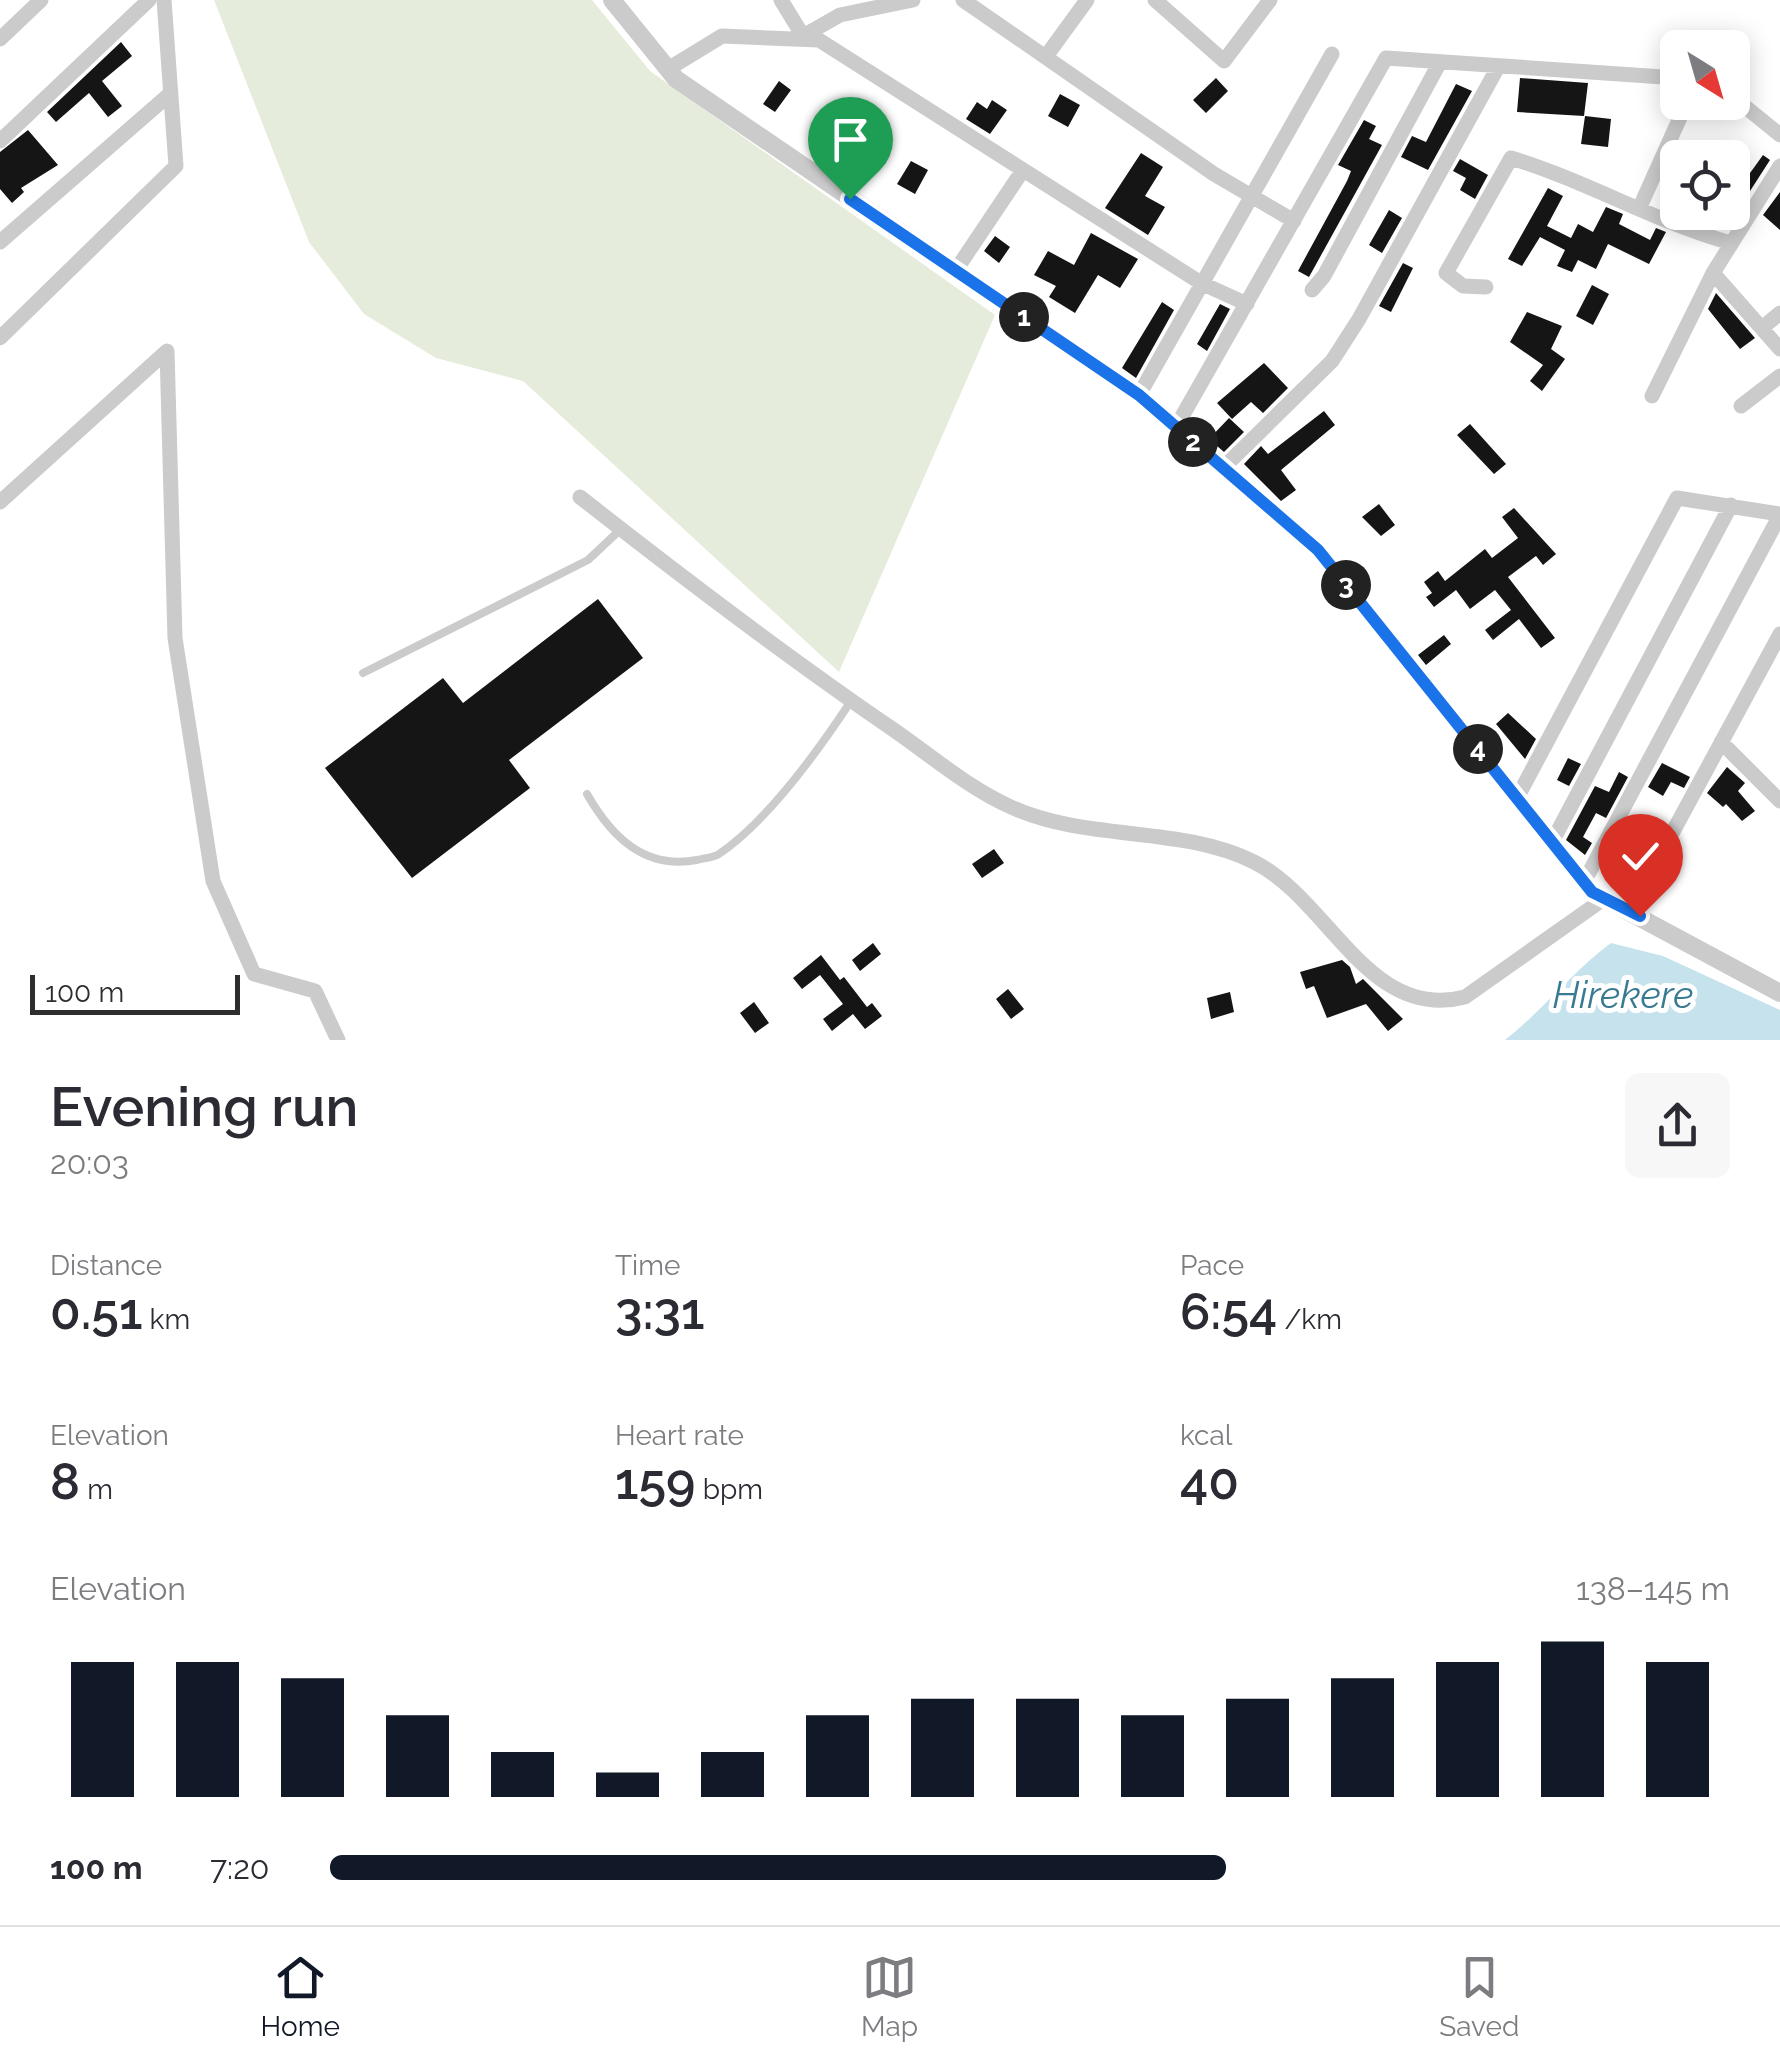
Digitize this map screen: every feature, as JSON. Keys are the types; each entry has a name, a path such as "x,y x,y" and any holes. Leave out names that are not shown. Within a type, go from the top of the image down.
{"street":[{"path":"0,40 41,0"},
{"path":"0,141 149,0"},
{"path":"0,338 176,166 164,0"},
{"path":"612,0 668,70 717,108 1139,395 1318,550 1584,882 1604,898 1780,993"},
{"path":"781,0 803,36"},
{"path":"803,36 840,15 913,0"},
{"path":"963,0 1294,221"},
{"path":"1047,55 1087,0"},
{"path":"1155,0 1224,61 1270,0"},
{"path":"668,70 722,36 803,36 819,40 1201,283 1247,304"},
{"path":"1139,395 1332,54"},
{"path":"1176,427 1386,58 1660,77"},
{"path":"1312,290 1324,276 1440,62"},
{"path":"1224,468 1332,361 1498,67"},
{"path":"0,242 171,93"},
{"path":"1750,111 1780,136"},
{"path":"1638,209 1679,120"},
{"path":"1486,286 1463,286 1446,273 1510,158 1550,170 1676,228 1731,244"},
{"path":"1652,396 1713,273 1780,166"},
{"path":"956,270 1022,170"},
{"path":"1713,273 1780,349"},
{"path":"1762,328 1780,312"},
{"path":"0,502 167,351 175,638 213,880 254,974 314,991 338,1040"},
{"path":"1741,406 1780,376"},
{"path":"580,498 852,701 1011,807 1086,830 1219,848 1256,862 1280,880 1391,990 1420,1002 1441,1004 1465,997 1604,898"},
{"path":"1517,798 1677,498 1780,514 1584,882"},
{"path":"1552,842 1731,505"},
{"path":"1630,911 1780,634"},
{"path":"1721,742 1780,801"}],"lane":[{"path":"363,674 588,560 621,530"},
{"path":"587,794 606,827 633,851 676,864 717,856 802,774 852,701"}],"green space":[{"path":"214,0 592,0 650,71 995,315 839,672 523,381 436,358 364,314 309,242"}],"water":[{"name":"Hirekere","path":"1611,943 1663,956 1780,1010 1780,1040 1505,1040"}],"building":[{"path":"121,42 132,56 102,81 122,106 108,117 89,93 56,122 47,112"},
{"path":"1216,78 1228,91 1206,113 1193,100"},
{"path":"1520,78 1588,83 1584,116 1517,112"},
{"path":"779,81 791,90 775,112 763,104"},
{"path":"1456,84 1472,91 1428,170 1401,157 1412,136 1426,142"},
{"path":"1060,94 1080,105 1068,127 1048,116"},
{"path":"992,100 1007,110 990,134 966,119 977,102 987,109"},
{"path":"1585,116 1611,119 1608,147 1581,144"},
{"path":"1364,120 1376,126 1369,139 1382,145 1309,277 1298,271 1347,181 1351,171 1338,165"},
{"path":"28,130 58,165 21,188 24,192 12,203 0,189 0,152"},
{"path":"1141,153 1163,167 1145,196 1165,207 1148,235 1105,208"},
{"path":"1763,155 1770,160 1750,191 1750,173"},
{"path":"1460,159 1488,175 1475,199 1460,190 1466,178 1453,171"},
{"path":"911,161 928,170 915,194 897,184"},
{"path":"1548,188 1563,196 1547,226 1571,238 1578,224 1593,232 1606,207 1623,214 1619,224 1650,240 1656,228 1666,232 1649,264 1608,244 1596,269 1578,260 1572,272 1557,266 1565,250 1540,237 1522,266 1508,259"},
{"path":"1780,192 1780,230 1763,215"},
{"path":"1389,210 1402,218 1382,253 1369,245"},
{"path":"1091,233 1138,259 1120,288 1098,275 1075,313 1049,297 1056,286 1034,275 1048,251 1074,265"},
{"path":"995,236 1010,247 999,263 984,251"},
{"path":"1403,263 1413,268 1391,312 1379,306"},
{"path":"1592,285 1609,294 1593,325 1576,316"},
{"path":"1716,293 1755,338 1740,349 1708,309"},
{"path":"1162,302 1174,310 1136,378 1122,368"},
{"path":"1220,304 1230,309 1207,351 1197,344"},
{"path":"1527,312 1562,326 1551,349 1565,359 1542,391 1530,381 1543,365 1510,342"},
{"path":"1264,363 1288,388 1263,413 1251,402 1232,419 1217,403"},
{"path":"1324,411 1335,425 1281,470 1296,490 1281,501 1244,464 1261,446 1268,454"},
{"path":"1229,418 1244,432 1224,452 1209,439"},
{"path":"1470,424 1506,464 1494,474 1457,435"},
{"path":"1379,504 1395,525 1381,536 1362,517"},
{"path":"1514,508 1556,554 1543,565 1536,556 1508,577 1555,638 1541,648 1519,619 1493,640 1485,630 1511,610 1495,590 1470,609 1456,590 1434,607 1426,597 1432,593 1424,582 1438,571 1445,581 1485,549 1492,558 1518,538 1502,517"},
{"path":"598,599 643,658 509,760 530,788 412,878 325,768 443,678 463,703"},
{"path":"1444,635 1451,644 1426,665 1418,655"},
{"path":"1508,713 1536,739 1525,759 1496,724"},
{"path":"1568,758 1581,764 1569,786 1557,780"},
{"path":"1662,763 1690,777 1684,788 1671,782 1663,796 1648,787"},
{"path":"1727,767 1745,783 1738,791 1755,811 1742,821 1726,804 1723,807 1707,793"},
{"path":"1619,772 1628,777 1606,818 1596,813 1583,837 1592,843 1585,855 1566,840 1595,786 1609,792"},
{"path":"994,849 1004,863 982,878 972,864"},
{"path":"873,943 881,954 860,971 852,960"},
{"path":"821,955 867,1007 872,1003 882,1016 865,1029 853,1014 832,1031 823,1019 843,1004 820,975 802,989 793,978"},
{"path":"1342,960 1350,967 1356,984 1363,979 1403,1019 1388,1031 1366,1004 1327,1018 1314,986 1306,989 1300,972"},
{"path":"1008,989 1024,1009 1011,1019 996,999"},
{"path":"1230,992 1234,1012 1211,1019 1207,998"},
{"path":"754,1002 769,1023 755,1033 740,1013"}],"route":[{"path":"850,199 1139,395 1318,550 1592,892 1640,916"}]}
